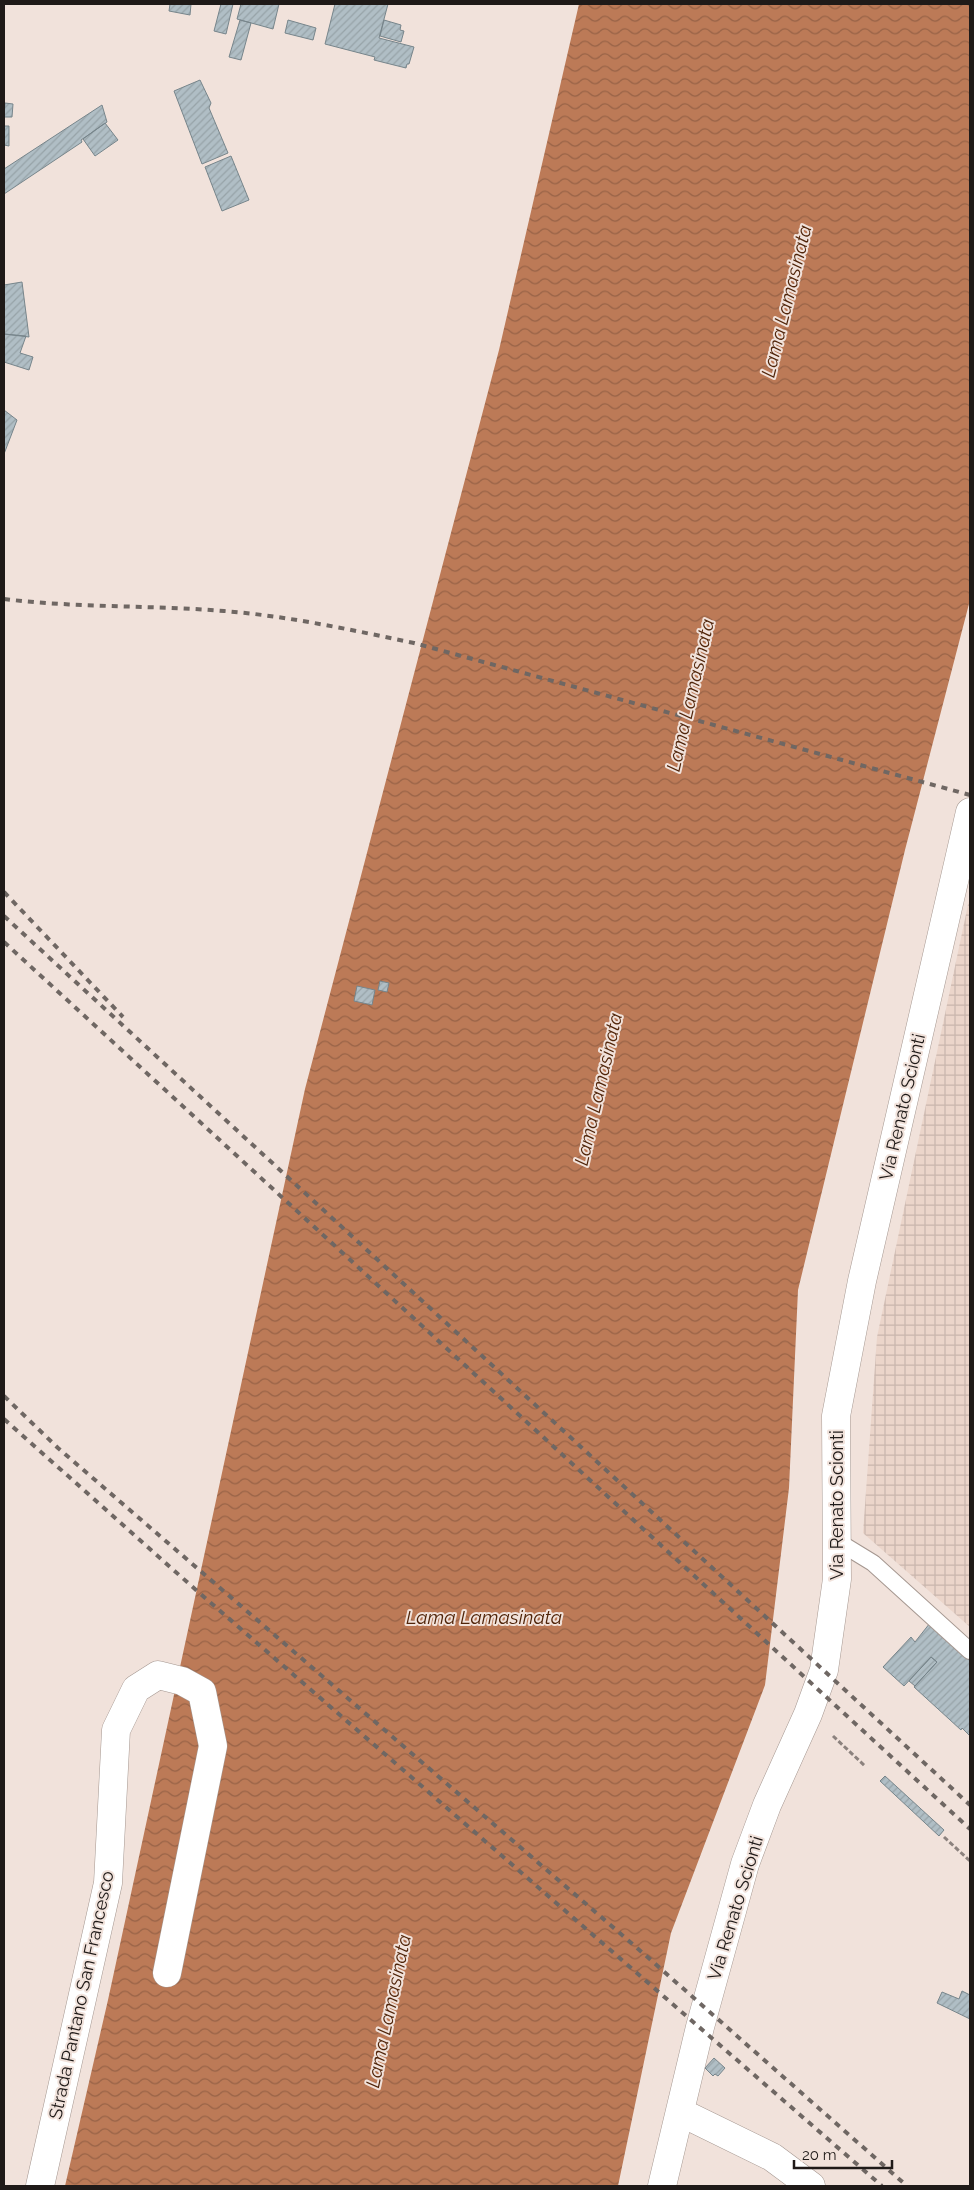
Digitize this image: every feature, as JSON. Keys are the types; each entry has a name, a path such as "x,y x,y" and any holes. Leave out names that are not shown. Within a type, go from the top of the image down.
{"street":[{"name":"Via Renato Scionti","path":"662,2186 700,2027 745,1864 767,1805 808,1714 824,1670 836,1579 836,1416 862,1281 970,812"},
{"name":"Strada Pantano San Francesco","path":"40,2186 108,1883 116,1730 136,1689 158,1675 182,1681 202,1692 213,1746 167,1973"},
{"path":"680,2112 772,2157 812,2186"}],"lane":[{"path":"836,1540 873,1563 970,1651"}],"path":[{"path":"808,1714 866,1766"},
{"path":"944,1837 970,1861"}],"shaded area":[{"path":"970,895 970,1627 863,1533 877,1337"}],"water":[{"name":"Lama Lamasinata","path":"579,4 970,4 970,600 905,850 798,1290 789,1488 765,1685 671,1933 618,2186 65,2186 108,2000 305,1089 499,350"}],"building":[{"path":"170,4 191,4 190,15 169,11"},
{"path":"221,4 233,4 226,34 214,31"},
{"path":"241,4 279,4 273,29 237,19"},
{"path":"335,4 388,4 379,38 414,47 406,68 374,60 375,57 325,44"},
{"path":"240,20 251,23 241,60 229,57"},
{"path":"288,20 316,28 313,40 285,33"},
{"path":"384,20 401,25 400,30 404,31 401,42 380,36"},
{"path":"200,80 211,103 209,108 228,153 202,164 174,91"},
{"path":"5,103 13,104 12,117 4,117"},
{"path":"102,105 107,122 81,140 82,142 4,194 4,169"},
{"path":"105,123 118,140 95,156 83,139"},
{"path":"4,126 9,126 9,146 4,145"},
{"path":"231,156 249,200 222,211 205,167"},
{"path":"22,282 29,337 4,334 4,285"},
{"path":"4,334 26,336 20,353 33,357 29,370 4,362"},
{"path":"4,410 17,420 4,454"},
{"path":"380,981 389,983 387,992 378,990"},
{"path":"357,986 375,990 372,1005 354,1001"},
{"path":"930,1623 970,1661 970,1736 914,1687 937,1662 931,1657 904,1686 883,1667 911,1637 915,1642"},
{"path":"931,1657 937,1662 915,1686 909,1681"},
{"path":"885,1776 944,1830 939,1836 880,1781"},
{"path":"962,1991 970,1995 970,2019 937,2003 942,1992 959,1999"},
{"path":"714,2058 725,2068 718,2076 715,2074 713,2076 705,2068"}],"railway":[{"path":"4,599 59,604 248,613 367,633 414,643 970,795"},
{"path":"4,892 123,1017"},
{"path":"4,916 970,1805"},
{"path":"4,942 970,1829"},
{"path":"4,1396 58,1448 644,1954 907,2186"},
{"path":"4,1419 196,1590 882,2186"}]}
